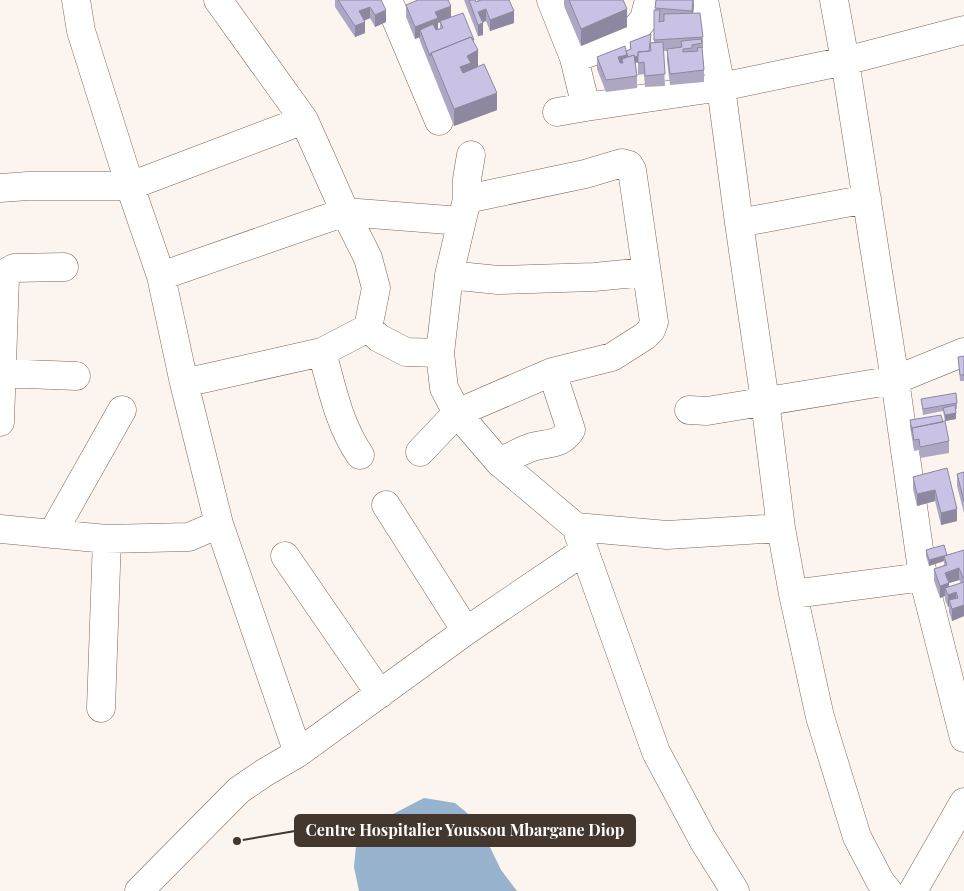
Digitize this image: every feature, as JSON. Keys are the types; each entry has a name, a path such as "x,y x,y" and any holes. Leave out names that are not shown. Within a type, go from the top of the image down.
{"street":[{"path":"76,0 81,31 130,186 161,276 184,383 219,524 298,753"},
{"path":"218,0 304,120 345,212 368,258 376,288 368,328"},
{"path":"388,0 439,121"},
{"path":"551,0 574,58 586,107"},
{"path":"574,58 620,42 632,33 644,19 649,0"},
{"path":"704,0 721,88 781,528 792,594 820,717 857,837 880,881 888,891"},
{"path":"834,0 895,380 923,577 964,738"},
{"path":"557,112 721,88 845,60 964,30"},
{"path":"0,188 28,186 130,186 304,120"},
{"path":"471,155 464,210 449,275 440,353 444,388 457,413 499,462 580,539 656,752 703,840 735,891"},
{"path":"161,276 345,212 464,210 622,163 629,165 632,170 654,322 651,330 645,336 612,357 552,372 457,413 420,452"},
{"path":"739,223 866,199"},
{"path":"0,422 5,277 7,272 14,268 64,267"},
{"path":"449,275 498,280 594,278 646,272"},
{"path":"184,383 322,352 368,328"},
{"path":"368,328 379,338 406,352 440,353"},
{"path":"322,352 340,418 360,456"},
{"path":"689,410 707,411 895,380 964,352"},
{"path":"1,370 76,376"},
{"path":"499,462 532,447 558,442 566,437 571,430 552,372"},
{"path":"52,534 122,410"},
{"path":"386,506 466,631"},
{"path":"0,529 107,539 190,537 219,524"},
{"path":"139,891 239,790 298,753 466,631 580,539 781,528"},
{"path":"100,708 107,539"},
{"path":"285,556 380,694"},
{"path":"792,594 923,577"},
{"path":"919,888 964,802"}],"water":[{"path":"424,798 455,803 478,822 501,870 517,891 359,891 354,867 356,846 366,828"}],"building":[{"path":"338,0 381,0 386,10 375,15 370,7 359,11 365,22 355,26"},
{"path":"418,0 448,0 451,6 435,12 438,18 415,27 406,5"},
{"path":"469,0 475,0 476,2 481,0 509,0 514,11 490,20 486,9 478,12 483,23 478,25"},
{"path":"569,0 623,0 627,9 581,29"},
{"path":"656,0 693,0 692,11 655,8"},
{"path":"654,10 660,10 659,22 664,21 664,14 700,13 703,37 654,40"},
{"path":"463,13 474,40 471,37 431,53 430,56 420,30 433,24 436,30 443,28 440,21"},
{"path":"651,34 649,51 638,52 638,56 628,57 626,51 631,49 630,42"},
{"path":"471,37 478,50 467,56 471,63 460,67 463,73 484,64 497,93 454,109 431,53"},
{"path":"701,39 702,43 692,45 692,48 683,49 683,52 698,51 697,48 702,47 704,70 670,74 667,49 682,47 681,41"},
{"path":"663,42 665,74 645,76 644,62 638,63 638,52 651,51 650,43"},
{"path":"625,46 627,55 618,57 620,63 623,63 622,59 634,55 637,76 606,80 597,57"},
{"path":"964,356 964,375 960,375 958,357"},
{"path":"956,393 957,403 923,409 921,399"},
{"path":"955,405 956,413 945,415 943,408"},
{"path":"941,415 943,422 912,428 912,431 910,420"},
{"path":"945,421 949,441 920,447 919,439 914,440 912,428"},
{"path":"947,468 957,509 941,513 935,490 917,494 913,477"},
{"path":"964,472 964,501 957,474"},
{"path":"944,545 947,555 929,560 926,550"},
{"path":"964,550 964,578 959,568 945,573 949,583 940,586 934,569 947,565 944,556"},
{"path":"964,582 964,605 952,609 949,600 958,598 956,592 948,595 945,588"}],"place":[{"name":"Centre Hospitalier Youssou Mbargane Diop","path":"237,841"}]}
